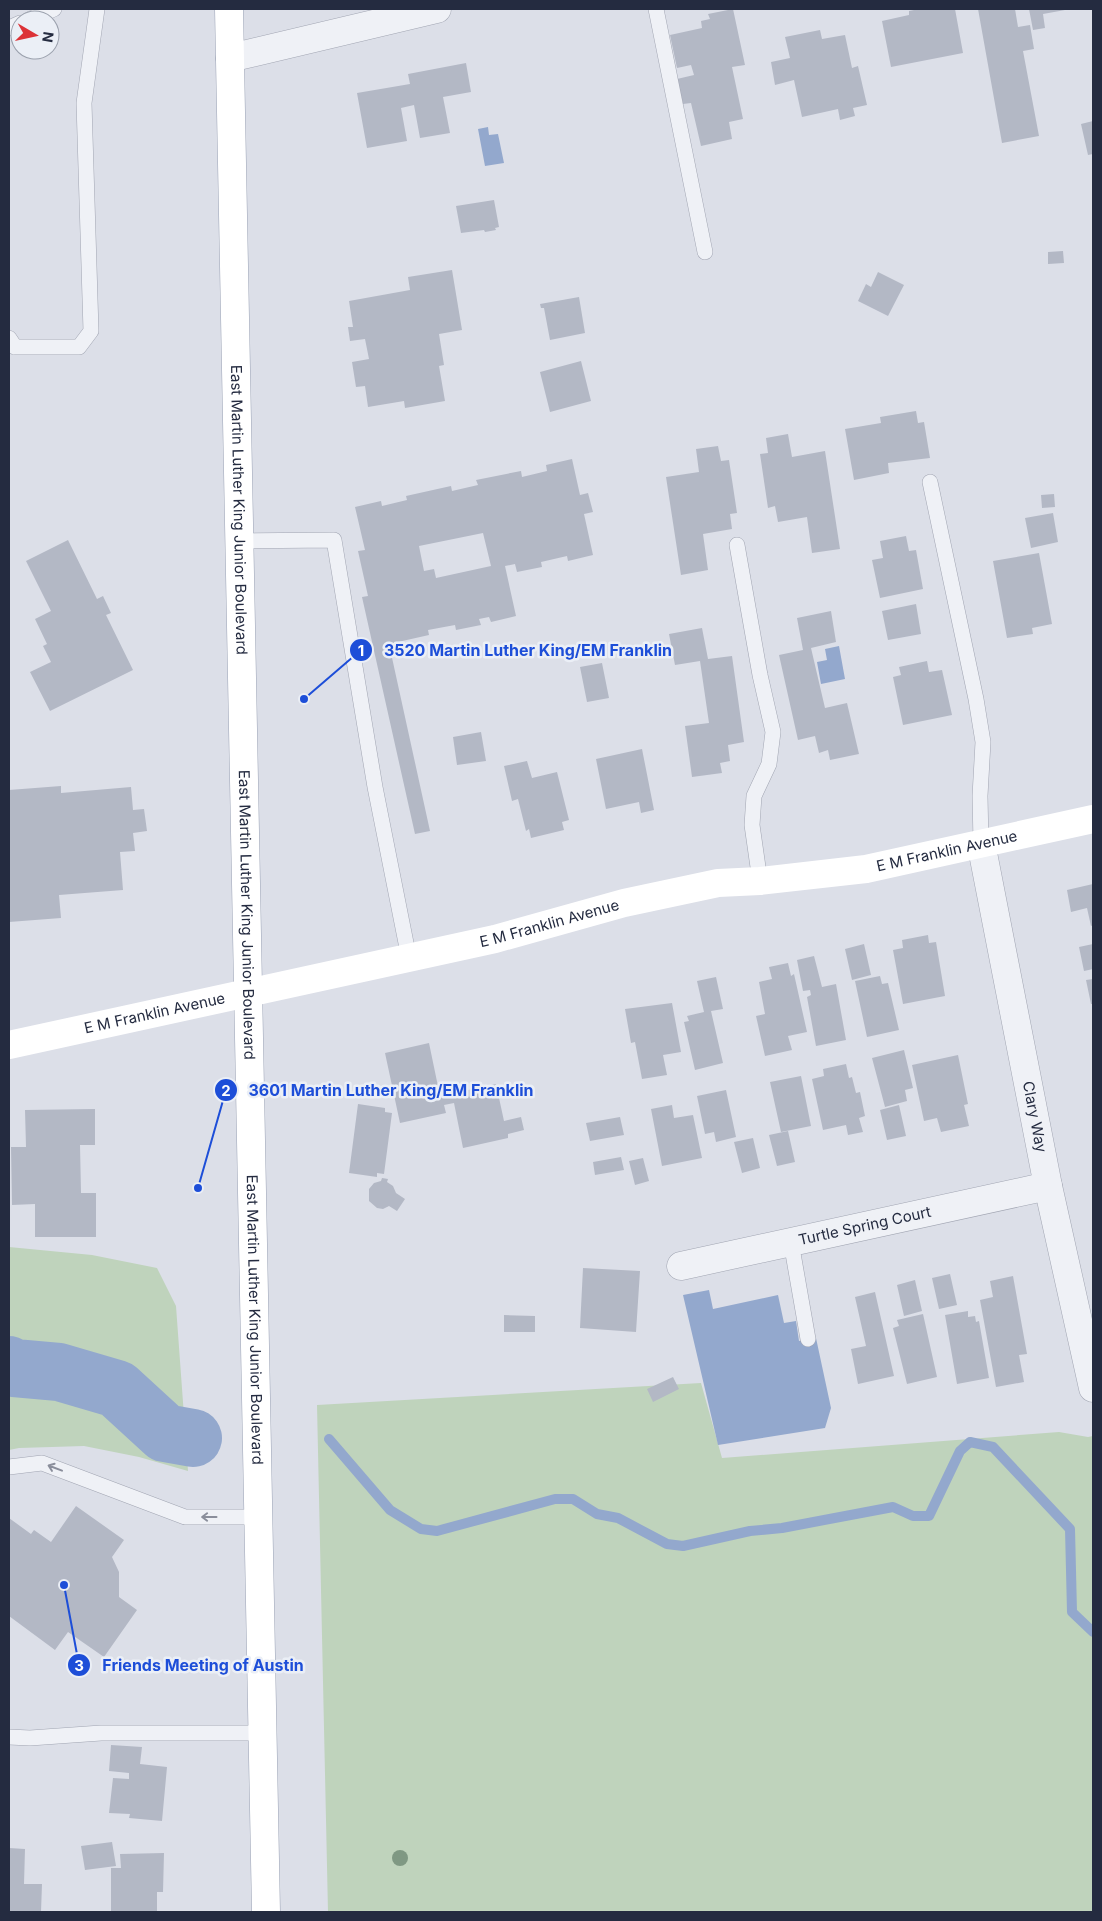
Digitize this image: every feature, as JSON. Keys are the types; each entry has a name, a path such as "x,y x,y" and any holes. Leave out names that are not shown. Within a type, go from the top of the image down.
{"main road":[{"name":"East Martin Luther King Junior Boulevard","path":"229,9 266,1912"},
{"name":"E M Franklin Avenue","path":"9,1045 495,939 624,903 718,883 760,881 866,869 1093,819"}],"street":[{"path":"230,58 437,9"},
{"name":"Clary Way","path":"981,843 1048,1186 1093,1388"},
{"name":"Turtle Spring Court","path":"681,1266 1048,1186"}],"lane":[{"path":"9,338 15,347 79,347 90,331 84,103 97,9"},
{"path":"656,9 705,252"},
{"path":"930,482 976,699 983,742 980,796 981,843"},
{"path":"239,541 334,540 374,787 409,958"},
{"path":"737,545 760,675 773,732 769,764 754,796 752,825 760,881"},
{"path":"791,1242 808,1339"},
{"path":"9,1466 42,1463 185,1517 257,1517"},
{"path":"9,1737 30,1738 101,1733 262,1734"}],"green space":[{"path":"9,1247 92,1255 157,1268 176,1306 188,1471 139,1457 84,1446 9,1450"},
{"path":"701,1383 722,1458 1059,1432 1088,1437 1093,1436 1093,1912 328,1912 317,1405"}],"water":[{"path":"488,127 489,135 498,134 504,163 485,166 478,129"},
{"path":"839,646 845,679 821,684 817,662 827,660 825,649"},
{"path":"709,1290 713,1309 778,1295 784,1323 796,1321 799,1341 816,1338 831,1408 825,1428 718,1445 683,1295"}],"building":[{"path":"733,9 745,65 732,67 743,119 729,122 732,139 701,146 691,103 683,104 677,79 694,75 691,65 677,68 670,35 702,28 701,21 710,19 708,14"},
{"path":"919,9 955,9 963,53 891,67 882,21 909,15 909,11"},
{"path":"978,9 1015,9 1018,27 1030,25 1034,49 1023,51 1039,136 1002,143"},
{"path":"1029,9 1065,10 1043,14 1045,28 1033,30"},
{"path":"820,30 822,39 845,35 852,68 858,66 867,105 853,108 855,116 840,120 838,109 802,117 794,80 775,85 771,62 790,58 785,37"},
{"path":"466,63 471,92 443,97 450,133 420,138 414,105 401,108 407,141 367,148 357,93 410,84 408,74"},
{"path":"1093,121 1093,154 1088,155 1081,124"},
{"path":"494,200 499,227 495,228 496,230 461,233 456,206"},
{"path":"1063,251 1064,263 1048,264 1048,252"},
{"path":"452,270 462,330 439,334 444,365 439,366 445,401 405,408 404,401 368,407 365,386 356,387 352,362 369,359 365,339 350,341 348,327 353,327 349,301 410,290 408,277"},
{"path":"878,272 904,285 888,316 858,301 866,284 871,287"},
{"path":"579,297 585,333 550,340 544,308 541,308 540,304"},
{"path":"581,361 591,401 550,412 540,372"},
{"path":"916,411 918,423 924,422 930,458 888,463 889,473 854,480 845,429 881,423 880,417"},
{"path":"788,434 792,457 825,451 840,549 812,553 807,517 778,522 775,506 768,508 760,454 768,453 766,438"},
{"path":"718,446 721,461 729,460 737,513 730,514 732,529 703,534 708,570 681,575 666,477 699,472 696,449"},
{"path":"572,459 580,495 588,493 593,512 584,514 593,555 568,561 567,556 541,562 542,567 517,572 515,564 505,566 516,616 491,622 489,617 479,619 481,625 456,630 455,625 428,630 429,635 389,644 430,831 415,834 362,597 368,596 358,551 365,550 355,507 381,501 382,506 407,500 406,496 451,486 452,491 478,485 476,480 521,471 522,477 547,471 546,465","holes":["483,533 491,566 436,578 434,569 424,571 419,546"]},
{"path":"1054,494 1055,507 1042,508 1041,495"},
{"path":"1053,513 1058,542 1031,548 1025,518"},
{"path":"906,536 909,551 916,550 923,589 880,598 872,560 883,558 880,541"},
{"path":"68,540 97,599 103,596 111,613 106,615 133,670 50,711 30,672 51,662 43,646 47,644 35,619 51,611 26,561"},
{"path":"1039,553 1052,624 1032,628 1033,634 1007,638 993,561"},
{"path":"916,604 921,634 888,640 882,611"},
{"path":"831,611 836,642 811,648 825,708 847,703 859,754 830,760 828,750 819,753 815,736 798,740 779,655 803,650 797,618"},
{"path":"702,628 708,659 732,656 744,742 728,745 730,761 720,763 722,773 692,777 685,726 709,723 700,661 675,665 669,634"},
{"path":"927,661 929,672 942,670 952,715 903,725 893,677 901,675 899,667"},
{"path":"602,663 609,698 587,702 580,667"},
{"path":"481,732 486,761 457,765 453,737"},
{"path":"642,749 654,810 641,813 639,802 606,809 596,759"},
{"path":"527,761 532,778 557,772 569,820 562,822 564,830 531,838 529,829 526,831 518,799 512,801 504,766"},
{"path":"61,786 61,793 131,787 133,810 144,809 147,831 133,833 135,851 120,852 123,890 59,895 61,918 9,922 9,790"},
{"path":"1093,884 1093,925 1091,926 1087,908 1071,912 1067,890"},
{"path":"928,935 929,943 936,942 945,996 903,1004 893,950 903,948 902,940"},
{"path":"864,944 871,975 852,980 845,949"},
{"path":"1093,944 1093,969 1084,971 1079,947"},
{"path":"814,956 822,987 836,984 846,1040 816,1046 807,997 811,995 810,990 803,991 797,960"},
{"path":"788,963 791,976 794,974 807,1032 788,1036 792,1050 765,1056 756,1016 765,1014 759,982 772,979 769,967"},
{"path":"880,976 882,984 888,983 899,1030 867,1037 855,981"},
{"path":"716,977 723,1009 711,1011 723,1063 695,1070 684,1022 689,1021 687,1016 704,1012 697,981"},
{"path":"1093,979 1093,1004 1091,1004 1086,980"},
{"path":"672,1003 681,1052 663,1055 667,1075 642,1079 635,1042 631,1043 625,1009"},
{"path":"429,1043 440,1096 496,1084 504,1121 521,1117 524,1130 508,1134 508,1138 463,1148 454,1103 444,1105 446,1113 400,1123 385,1053"},
{"path":"904,1050 913,1088 905,1090 907,1101 885,1107 872,1058"},
{"path":"958,1055 968,1104 964,1105 969,1126 941,1132 937,1118 924,1121 912,1065"},
{"path":"846,1064 849,1078 852,1077 856,1093 860,1092 865,1116 859,1118 863,1132 848,1135 846,1125 823,1130 812,1079 824,1076 823,1069"},
{"path":"801,1076 811,1126 781,1132 770,1082"},
{"path":"726,1090 736,1137 716,1142 714,1132 705,1134 697,1096"},
{"path":"358,1104 385,1108 385,1112 392,1113 384,1174 377,1173 377,1177 349,1173"},
{"path":"672,1105 674,1118 693,1115 702,1158 662,1166 651,1109"},
{"path":"899,1105 906,1136 887,1140 880,1110"},
{"path":"95,1109 95,1145 80,1145 81,1193 96,1193 96,1237 35,1237 35,1204 12,1205 11,1147 26,1147 25,1110"},
{"path":"620,1117 624,1135 590,1141 586,1123"},
{"path":"788,1131 795,1162 777,1166 769,1135"},
{"path":"753,1138 760,1168 742,1173 734,1142"},
{"path":"621,1157 624,1170 595,1175 593,1162"},
{"path":"643,1158 649,1181 635,1185 629,1161"},
{"path":"382,1178 388,1179 387,1182 393,1186 396,1193 405,1199 397,1211 389,1206 383,1209 377,1208 369,1201 369,1189 374,1183 381,1181"},
{"path":"583,1268 640,1271 636,1332 580,1328"},
{"path":"950,1274 957,1305 939,1309 932,1278"},
{"path":"1013,1276 1027,1354 1019,1355 1024,1382 996,1387 980,1300 993,1297 990,1281"},
{"path":"915,1280 922,1311 904,1316 897,1285"},
{"path":"875,1292 894,1376 858,1384 851,1349 866,1346 855,1297"},
{"path":"968,1311 968,1317 975,1316 976,1322 979,1321 989,1378 957,1384 945,1315"},
{"path":"923,1314 937,1377 907,1384 893,1328 899,1326 897,1320"},
{"path":"504,1315 535,1316 535,1332 504,1332"},
{"path":"673,1377 679,1389 653,1402 647,1389"},
{"path":"76,1506 124,1540 112,1557 119,1572 119,1597 137,1610 104,1657 68,1632 55,1650 9,1616 9,1518 31,1534 34,1530 51,1542"},
{"path":"111,1745 142,1747 140,1764 167,1767 162,1821 129,1818 130,1814 109,1813 113,1778 129,1779 129,1773 109,1771"},
{"path":"112,1842 116,1866 85,1870 81,1846"},
{"path":"9,1848 25,1849 24,1884 42,1884 41,1912 9,1912"},
{"path":"164,1853 163,1892 157,1892 157,1912 111,1912 111,1868 121,1868 120,1854"}],"waterway":[{"path":"9,1365 14,1368 59,1372 117,1389 165,1433 193,1438"},
{"path":"329,1439 390,1510 421,1529 437,1531 555,1499 573,1499 597,1514 618,1518 667,1544 683,1546 750,1531 782,1528 893,1507 913,1516 929,1516 960,1451 970,1442 993,1447 1070,1529 1072,1612 1093,1632"}],"place":[{"name":"3520 Martin Luther King/EM Franklin","path":"304,699"},
{"name":"3601 Martin Luther King/EM Franklin","path":"198,1188"},
{"name":"Friends Meeting of Austin","path":"64,1585"}]}
